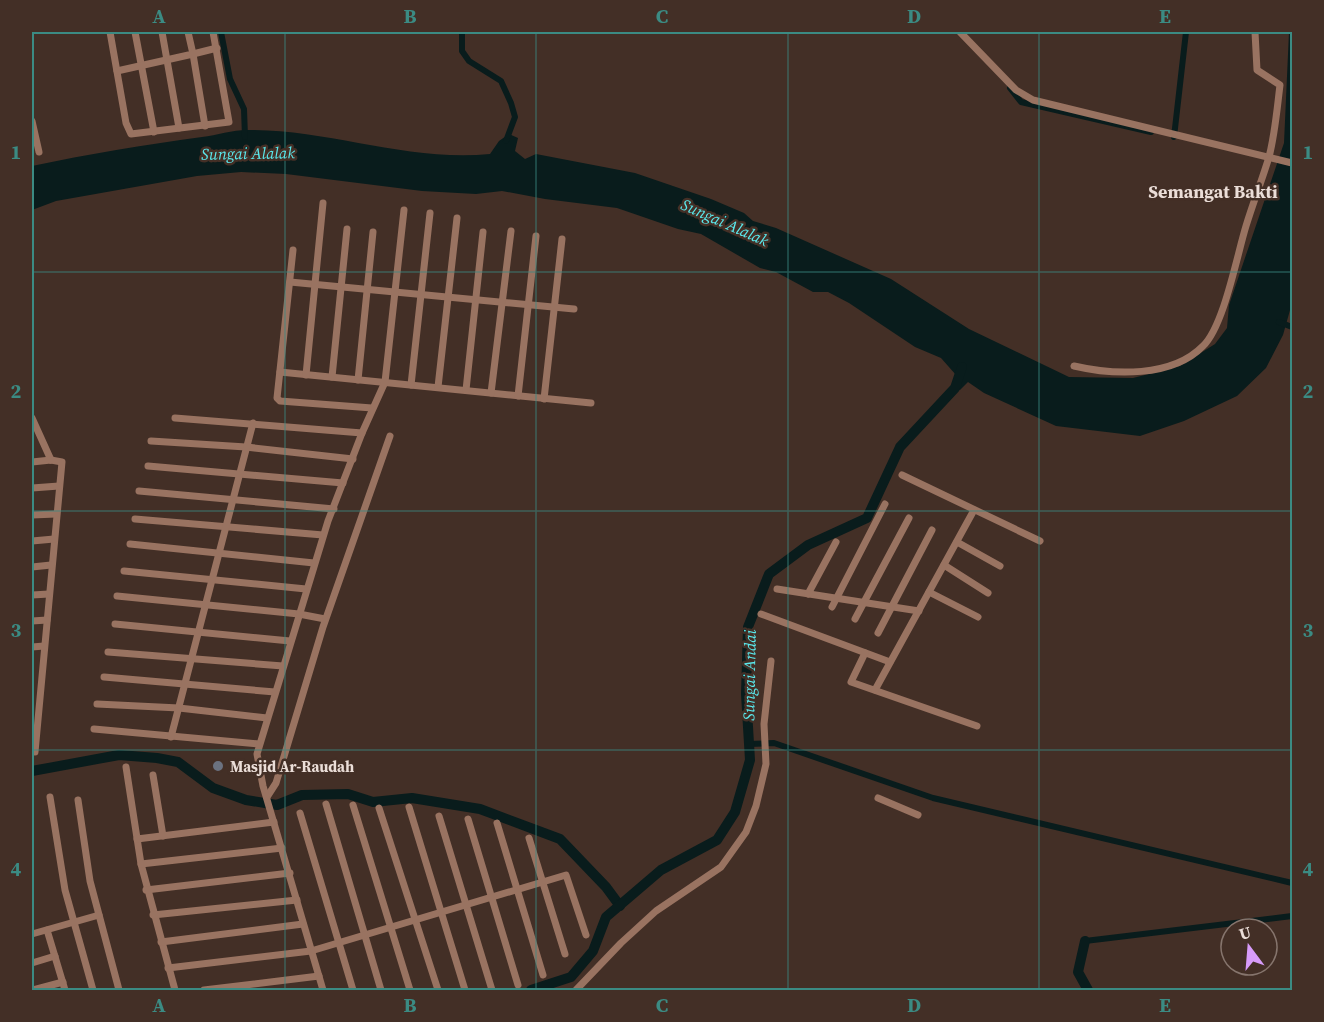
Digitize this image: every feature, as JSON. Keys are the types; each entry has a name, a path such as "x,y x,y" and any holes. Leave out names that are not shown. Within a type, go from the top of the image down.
{"street":[{"path":"110,32 129,132 132,134 205,126 230,120 213,32"},
{"path":"135,32 154,132"},
{"path":"162,32 179,128"},
{"path":"188,32 205,126"},
{"path":"960,32 1016,90 1033,100 1293,163"},
{"path":"1080,368 1128,372 1164,367 1186,358 1206,343 1224,303 1273,157 1280,85 1257,70 1255,32"},
{"path":"117,71 217,48"},
{"path":"32,121 39,152"},
{"path":"306,375 323,203"},
{"path":"323,990 256,759 323,535 372,408 386,382 404,210"},
{"path":"411,385 430,213"},
{"path":"438,387 457,218"},
{"path":"332,377 347,229"},
{"path":"491,393 511,231"},
{"path":"358,380 373,232"},
{"path":"466,390 483,232"},
{"path":"518,396 536,236"},
{"path":"544,399 562,239"},
{"path":"293,250 278,400 372,408"},
{"path":"290,282 574,309"},
{"path":"280,372 591,403"},
{"path":"32,418 51,460"},
{"path":"175,418 362,433"},
{"path":"171,737 253,423"},
{"path":"268,800 276,783 325,619 390,436"},
{"path":"151,441 246,447 353,459"},
{"path":"32,462 51,460 62,462 42,674 35,700 35,752"},
{"path":"148,466 343,483"},
{"path":"902,475 1040,541"},
{"path":"32,488 59,486"},
{"path":"140,491 334,509"},
{"path":"832,607 885,504"},
{"path":"875,690 974,510"},
{"path":"32,515 56,514"},
{"path":"855,619 909,518"},
{"path":"135,519 323,535"},
{"path":"878,633 932,530"},
{"path":"32,541 54,539"},
{"path":"808,594 836,542"},
{"path":"957,542 1000,566"},
{"path":"130,544 314,563"},
{"path":"32,567 51,565"},
{"path":"944,565 988,593"},
{"path":"124,571 306,589"},
{"path":"777,589 918,611"},
{"path":"929,592 978,617"},
{"path":"32,595 49,594"},
{"path":"117,596 299,614 325,619"},
{"path":"761,615 890,662"},
{"path":"32,621 47,620"},
{"path":"116,624 290,641"},
{"path":"32,647 44,646"},
{"path":"108,652 283,666"},
{"path":"865,653 851,682 977,726"},
{"path":"576,990 621,943 656,912 722,867 746,832 756,806 766,764 764,724 771,661"},
{"path":"32,674 42,674"},
{"path":"104,677 275,692"},
{"path":"97,704 179,708 267,718"},
{"path":"94,729 259,744"},
{"path":"126,767 141,864 175,990"},
{"path":"153,775 163,836"},
{"path":"50,797 73,923 93,990"},
{"path":"878,798 918,815"},
{"path":"78,800 99,915 119,990"},
{"path":"326,804 381,990"},
{"path":"353,805 410,990"},
{"path":"409,807 465,990"},
{"path":"380,808 438,990"},
{"path":"300,813 353,990"},
{"path":"439,816 492,990"},
{"path":"137,839 273,819"},
{"path":"468,819 518,985"},
{"path":"497,824 543,975"},
{"path":"529,838 565,954"},
{"path":"141,864 282,848"},
{"path":"147,890 290,873"},
{"path":"168,968 311,951 416,918 568,875 586,935"},
{"path":"153,915 297,900"},
{"path":"32,934 99,915"},
{"path":"161,942 303,924"},
{"path":"47,930 65,990"},
{"path":"32,963 55,956"},
{"path":"204,990 319,976"},
{"path":"33,990 63,982"}],"water":[{"name":"Sungai Alalak","path":"1289,32 1292,32 1292,303 1283,335 1266,368 1237,396 1184,421 1140,436 1056,426 984,393 968,382 960,390 955,388 958,381 956,375 941,358 915,347 849,303 828,292 813,292 776,272 760,268 701,234 678,229 617,208 502,191 476,194 422,191 286,174 241,172 197,176 56,201 32,210 32,166 233,131 281,131 400,150 460,155 490,154 499,141 509,134 518,138 515,151 525,159 536,154 635,173 744,213 753,221 776,228 891,279 969,329 1069,377 1133,378 1180,366 1215,344 1227,328 1229,305 1284,143"}],"waterway":[{"name":"Sungai Alalak","path":"221,32 230,79 244,109 245,137"},
{"path":"462,32 462,51 469,61 501,81 511,103 515,117 506,141"},
{"path":"1174,137 1186,32"},
{"path":"1010,88 1021,102 1151,132"},
{"path":"1279,322 1292,327"},
{"name":"Sungai Andai","path":"531,990 571,977 593,951 606,917 661,870 717,840 735,812 750,760 746,694 748,627 769,574 808,545 867,518 900,447 955,388 962,367"},
{"path":"748,744 774,743 933,798 1292,883"},
{"path":"32,771 119,755 157,758 178,762 213,788 246,800 277,805 302,795 348,794 373,802 412,798 480,809 560,839 606,887 620,906"},
{"path":"1085,941 1292,916"},
{"path":"1085,941 1078,972 1088,990"}],"place":[{"name":"Masjid Ar-Raudah","path":"218,766"}],"district":[{"name":"Semangat Bakti","path":"1213,191"}]}
